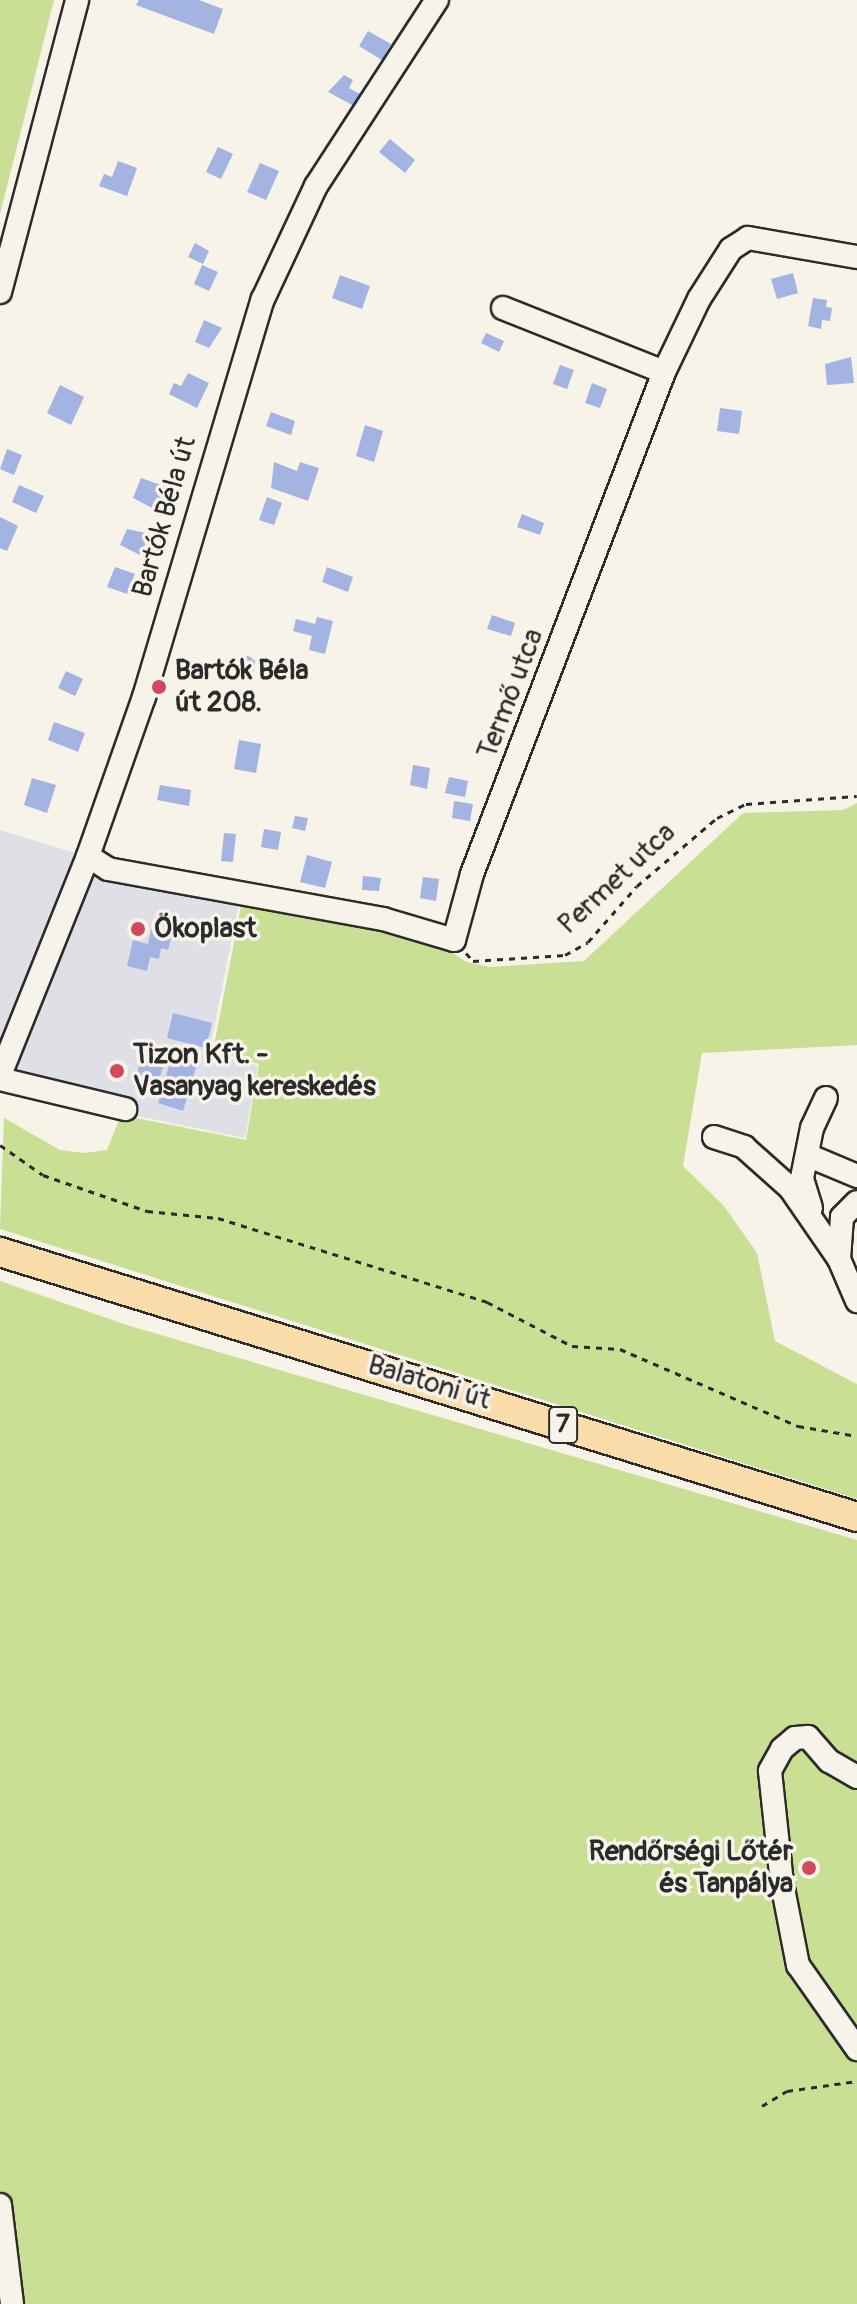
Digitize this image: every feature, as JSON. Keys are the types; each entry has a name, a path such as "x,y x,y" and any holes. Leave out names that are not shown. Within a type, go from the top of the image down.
{"main road":[{"name":"Balatoni út","path":"0,1252 857,1517"}],"street":[{"path":"0,292 77,0"},
{"name":"Bartók Béla út","path":"0,1077 88,856 144,697 263,299 316,186 437,0"},
{"name":"Termő utca","path":"454,940 472,874 664,372 699,299 731,249 748,238 857,257"},
{"path":"503,308 664,372"},
{"path":"88,856 108,869 345,911 454,940"},
{"path":"0,1077 125,1109"},
{"path":"815,1221 802,1178 826,1098"},
{"path":"714,1137 744,1147 766,1162 815,1221 839,1259 857,1301"},
{"path":"807,1155 857,1176"},
{"path":"839,1259 842,1217 857,1202"},
{"path":"857,1777 829,1761 808,1737 795,1738 782,1749 770,1771 782,1883 798,1965 857,2049"},
{"path":"0,2205 12,2304"}],"path":[{"name":"Permet utca","path":"454,940 473,961 565,955 588,942 637,886 717,818 746,804 857,796"},
{"path":"0,1145 43,1175 147,1211 218,1218 487,1302 572,1346 620,1349 798,1426 857,1436"},
{"path":"762,2106 787,2091 857,2081"}],"shaded area":[{"path":"0,830 239,903 209,1053 258,1066 245,1138 0,1088"}],"green space":[{"path":"0,0 54,0 0,214"},
{"path":"857,803 857,1045 702,1053 683,1166 724,1206 757,1253 775,1341 857,1384 857,1499 0,1229 4,1118 60,1150 84,1153 107,1150 121,1115 246,1140 259,1064 213,1051 243,896 443,947 467,962 489,967 584,961 743,813 843,810"},
{"path":"0,1281 127,1325 857,1540 857,2304 0,2304"}],"building":[{"path":"139,0 199,0 223,9 214,34 136,5"},
{"path":"368,31 391,44 382,60 359,46"},
{"path":"344,75 353,80 349,88 360,94 354,106 328,92"},
{"path":"390,139 415,160 405,173 379,152"},
{"path":"218,147 233,154 221,179 206,172"},
{"path":"118,161 137,168 127,196 99,186 104,174 112,177"},
{"path":"260,163 279,171 266,200 247,192"},
{"path":"195,243 209,251 203,264 188,257"},
{"path":"202,265 218,272 209,291 194,284"},
{"path":"793,273 798,293 777,299 771,279"},
{"path":"340,275 370,286 362,309 332,298"},
{"path":"813,298 827,300 826,307 832,308 830,321 822,320 821,329 808,326"},
{"path":"204,320 222,328 209,348 195,342"},
{"path":"486,333 504,341 499,352 481,343"},
{"path":"851,357 854,383 827,385 825,364"},
{"path":"560,365 574,370 567,389 553,384"},
{"path":"188,373 209,383 197,408 169,394 174,383 181,386"},
{"path":"592,383 607,389 600,408 585,403"},
{"path":"60,385 84,397 71,425 47,413"},
{"path":"720,408 742,411 739,434 717,431"},
{"path":"271,412 295,421 291,435 266,426"},
{"path":"365,425 383,431 374,462 356,456"},
{"path":"7,449 22,455 14,475 0,469"},
{"path":"274,462 297,471 300,462 319,468 308,501 271,488"},
{"path":"141,478 167,487 158,511 133,498"},
{"path":"19,485 44,496 36,513 12,502"},
{"path":"267,497 282,503 274,525 259,520"},
{"path":"522,514 544,523 540,535 517,527"},
{"path":"0,517 18,526 7,551 0,548"},
{"path":"127,529 150,534 140,555 120,545"},
{"path":"115,567 135,574 127,594 107,587"},
{"path":"327,567 353,577 348,592 322,582"},
{"path":"492,615 515,623 511,636 487,629"},
{"path":"317,617 333,621 325,654 309,650 312,636 293,631 296,619 315,624"},
{"path":"241,655 256,658 252,678 237,675"},
{"path":"66,671 83,679 75,696 58,688"},
{"path":"54,722 85,733 78,752 48,740"},
{"path":"239,740 261,744 256,773 234,769"},
{"path":"413,765 430,768 427,789 410,785"},
{"path":"449,777 468,781 465,797 445,793"},
{"path":"32,778 56,785 47,813 24,805"},
{"path":"160,785 191,790 189,806 157,800"},
{"path":"454,801 473,804 470,821 452,818"},
{"path":"295,816 308,818 305,831 292,828"},
{"path":"264,829 281,832 278,850 261,847"},
{"path":"224,833 236,834 233,862 221,861"},
{"path":"307,855 332,862 325,888 300,882"},
{"path":"363,876 381,878 379,891 362,890"},
{"path":"423,877 439,879 436,901 420,898"},
{"path":"151,930 172,935 168,950 161,948 159,959 150,957 147,971 127,966 133,940 148,944"},
{"path":"173,1013 212,1023 206,1048 167,1038"},
{"path":"145,1046 167,1053 155,1094 133,1088"},
{"path":"174,1049 199,1057 183,1111 158,1103"}],"place":[{"name":"Bartók Béla út 208.","path":"159,687"},
{"name":"Ökoplast","path":"138,929"},
{"name":"Tizon Kft. - Vasanyag kereskedés","path":"117,1071"},
{"name":"Rendőrségi Lőtér és Tanpálya","path":"809,1868"}]}
